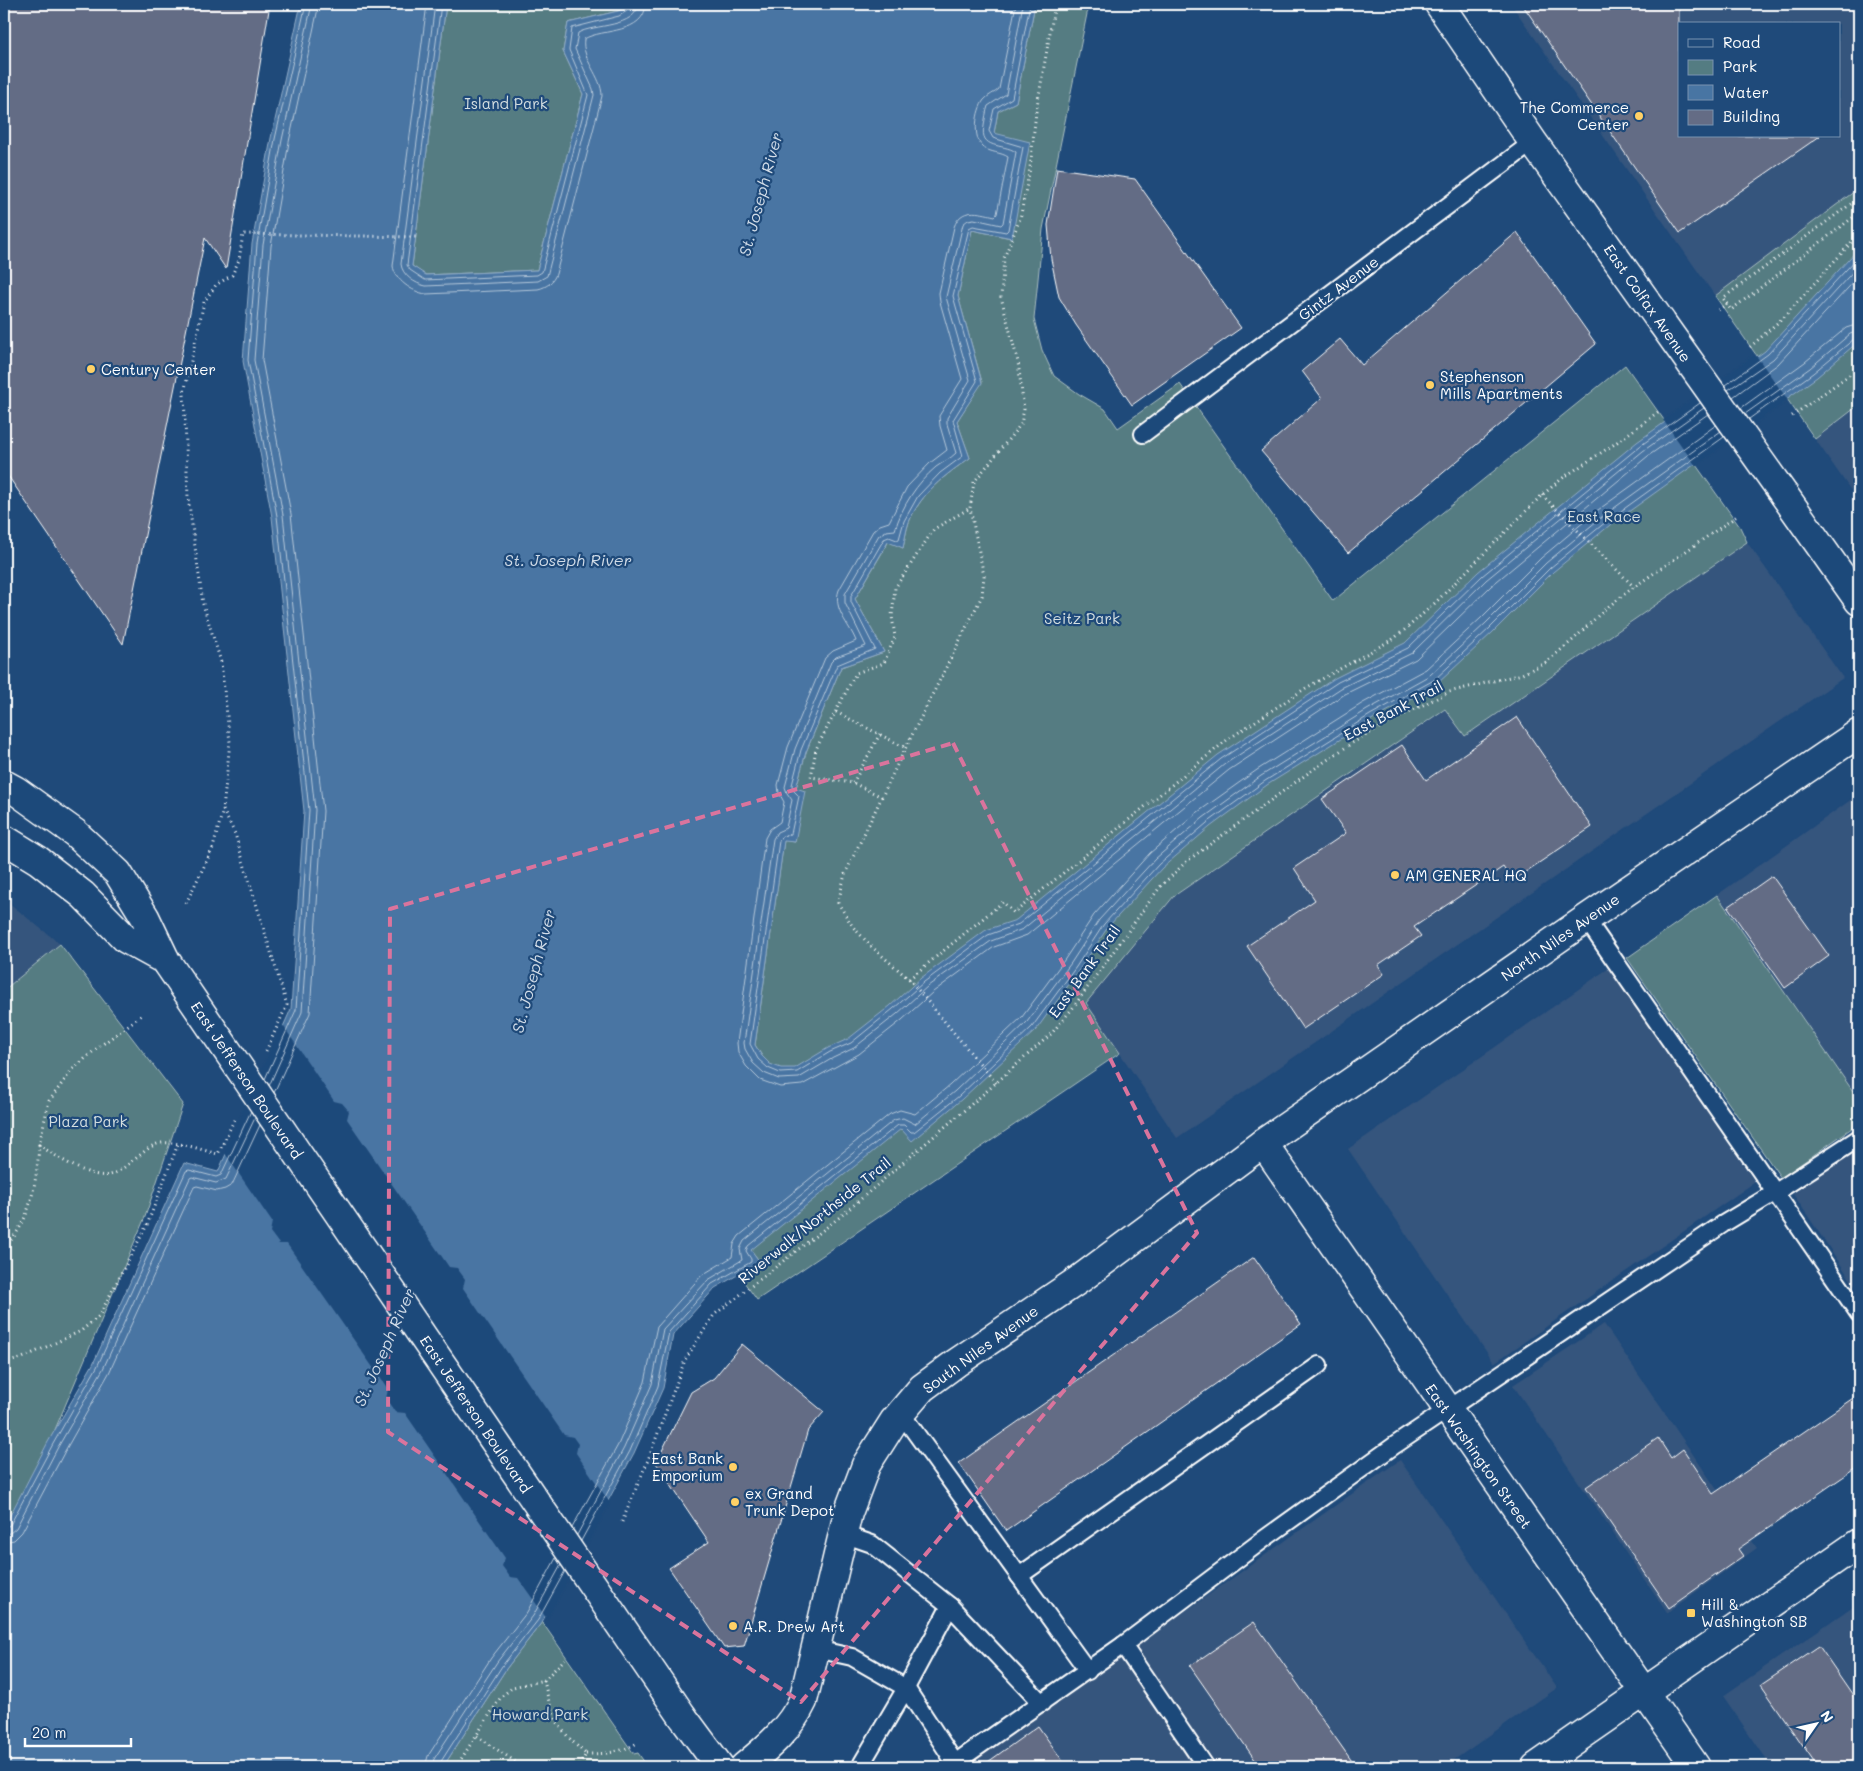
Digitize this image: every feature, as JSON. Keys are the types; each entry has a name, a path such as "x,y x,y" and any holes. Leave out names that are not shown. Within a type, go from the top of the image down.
{"street":[{"name":"East Colfax Avenue","path":"1439,4 1533,142 1859,601"},
{"name":"North Niles Avenue","path":"1263,1143 1586,919 1859,734"},
{"name":"East Jefferson Boulevard","path":"4,784 75,833 118,873 145,917 166,961 682,1717 720,1767"},
{"name":"East Jefferson Boulevard","path":"4,839 38,860 83,896 126,940 166,961"},
{"name":"East Washington Street","path":"1263,1143 1446,1410 1696,1767"},
{"name":"South Niles Avenue","path":"744,1767 788,1726 797,1714 816,1649 848,1513 866,1465 900,1413 922,1388 1080,1279 1263,1143"},
{"path":"1536,1767 1859,1543"}],"lane":[{"name":"Gintz Avenue","path":"1143,434 1533,142"},
{"path":"1586,919 1859,1314"},
{"path":"816,1649 852,1657 906,1688 952,1765 1088,1671 1264,1539 1446,1410 1723,1224 1859,1138"},
{"path":"1018,1576 1319,1365"},
{"path":"900,1413 1088,1671"},
{"path":"843,1534 872,1544 950,1606 1042,1702"},
{"path":"864,1767 862,1763 906,1688 950,1606"},
{"path":"1123,1645 1206,1767"}],"path":[{"path":"996,1083 909,979 852,927 838,903 845,874 982,596 984,576 970,508 974,482 1021,424 1024,409 1018,362 1001,297 1004,258 1020,219 1030,168 1036,112 1055,4"},
{"path":"1859,198 1723,298 1731,310 1859,213"},
{"path":"186,904 213,848 223,810 230,742 221,662 203,604 188,497 184,393 204,302 216,285 232,275 239,260 243,234 416,237"},
{"path":"1750,347 1784,317 1859,234"},
{"path":"1718,310 1727,304"},
{"path":"1792,416 1859,368"},
{"path":"909,979 1004,902 1014,912 1227,740 1306,688 1393,639 1436,602 1542,495 1564,476 1613,445 1658,412"},
{"path":"1542,495 1634,587"},
{"path":"882,797 853,783 811,777 816,750 856,673 884,663 895,637 892,616 895,588 934,529 970,508"},
{"name":"East Bank Trail","path":"996,1083 1051,1034 1072,1009 1160,887 1187,861 1311,771 1352,743 1393,720 1449,692 1522,674 1545,663 1573,640 1605,609 1738,516"},
{"path":"836,712 906,748"},
{"path":"853,783 880,734"},
{"path":"223,810 235,834 247,870"},
{"path":"4,1248 10,1242 29,1208 37,1170 39,1145 49,1101 72,1070 96,1049 142,1015"},
{"name":"Riverwalk/Northside Trail","path":"622,1522 648,1460 685,1360 714,1315 841,1216 996,1083"},
{"path":"4,1363 20,1359 81,1331 99,1316 147,1225 178,1144 162,1143 148,1148 112,1174 99,1175 70,1165 39,1145"},
{"path":"456,1767 501,1697 513,1687 544,1680 565,1658"},
{"path":"544,1680 547,1698 556,1720 568,1738 586,1754 611,1754 637,1743"},
{"path":"477,1736 523,1767"},
{"path":"579,1767 586,1754"}],"highlighted area":[{"path":"953,743 1197,1233 801,1702 388,1432 390,909"}],"shaded area":[{"name":"The Commerce Center","path":"1511,4 1859,4 1859,188 1715,296"},
{"path":"1859,405 1859,502 1815,439"},
{"path":"1747,542 1843,678 1177,1138 1086,1003 1174,896 1446,709 1465,736"},
{"path":"1859,794 1859,1100 1717,895"},
{"path":"4,899 60,944 4,990"},
{"path":"1609,968 1755,1182 1494,1363 1348,1149"},
{"path":"1859,1148 1859,1292 1793,1194"},
{"path":"1604,1324 1757,1548 1667,1613 1513,1385"},
{"path":"1400,1460 1557,1688 1444,1767 964,1767"},
{"path":"1859,1602 1859,1767 1772,1767 1723,1696"}],"green space":[{"name":"Island Park","path":"446,4 630,4 618,11 568,23 563,51 583,94 537,270 425,275 412,266"},
{"path":"1035,4 1089,4 1043,229 1034,319 1042,350 1054,376 1079,394 1105,409 1118,428 1180,384 1333,601 1625,365 1740,527 1747,542 1465,736 1445,709 1174,896 1086,1003 1120,1053 757,1300 739,1275 760,1262 751,1250 770,1064 755,1045 784,840 795,842 796,788 806,752 841,667 884,652 855,599 889,541 903,548 909,522 927,493 943,478 970,458 957,421 982,382 958,296 972,230 1011,238 994,133 998,111 1016,102"},
{"path":"1859,188 1859,405 1815,439 1715,296"},
{"path":"1717,895 1859,1100 1859,1123 1781,1178 1627,958"},
{"name":"Plaza Park","path":"60,944 183,1104 145,1217 4,1550 4,990"},
{"name":"Howard Park","path":"542,1622 634,1754 638,1753 646,1767 443,1767 506,1669"}],"water":[{"name":"St. Joseph River","path":"301,4 446,4 412,266 426,275 537,270 583,94 563,51 568,23 618,11 630,4 1035,4 1016,102 998,111 994,133 1030,142 1012,238 972,230 958,296 982,383 957,421 970,458 943,478 927,493 909,522 903,548 888,542 855,599 884,652 841,667 806,752 796,788 805,791 795,842 784,841 755,1045 770,1064 781,1068 795,1068 828,1048 848,1039 890,1006 921,978 986,930 1016,920 1218,755 1335,678 1405,643 1478,572 1637,442 1765,351 1859,248 1859,341 1817,377 1610,525 1553,572 1437,684 1373,719 1267,785 1210,827 1162,868 1108,927 1036,1030 962,1099 912,1141 901,1129 751,1250 760,1262 715,1288 673,1335 663,1388 634,1453 542,1622 506,1669 443,1767 4,1767 4,1527 48,1442 93,1364 184,1163 218,1172 291,1009 304,811 272,517 243,361 252,244 271,138"}],"pier":[{"path":"1755,354 1788,400 1696,466 1663,420"},
{"path":"282,1024 334,1101 342,1103 349,1111 347,1119 449,1267 457,1268 465,1279 463,1288 564,1435 573,1437 578,1444 576,1453 610,1503 547,1619 518,1578 510,1577 502,1566 505,1558 405,1413 395,1412 386,1399 388,1389 287,1244 279,1244 270,1232 272,1222 224,1152"}],"building":[{"name":"Century Center","path":"4,4 270,4 226,269 205,238 123,644 4,470"},
{"name":"The Commerce Center","path":"1522,4 1679,4 1678,138 1817,138 1680,233"},
{"path":"1057,168 1135,179 1241,328 1132,405 1076,325 1059,297 1051,259 1048,225"},
{"name":"Stephenson Mills Apartments","path":"1517,232 1596,344 1348,553 1261,451 1322,398 1302,371 1340,339 1362,365"},
{"name":"AM GENERAL HQ","path":"1517,717 1592,827 1512,881 1503,867 1414,927 1421,936 1378,965 1384,974 1303,1029 1247,946 1315,900 1294,868 1346,833 1322,799 1402,745 1426,780"},
{"path":"1772,876 1829,956 1785,988 1728,907"},
{"path":"1254,1257 1301,1324 1006,1531 959,1463"},
{"name":"ex Grand Trunk Depot","path":"742,1344 824,1412 808,1430 744,1646 724,1648 669,1568 709,1542 656,1463 691,1392 714,1378"},
{"path":"1859,1394 1859,1466 1738,1549 1743,1556 1669,1608 1586,1487 1658,1438 1671,1458 1683,1449 1713,1494"},
{"path":"1254,1622 1356,1767 1260,1767 1190,1666"},
{"path":"1819,1646 1859,1704 1859,1767 1818,1767 1761,1685"},
{"path":"1038,1726 1067,1767 981,1767"}],"place":[{"name":"The Commerce Center","path":"1639,116"},
{"name":"Century Center","path":"91,369"},
{"name":"Stephenson Mills Apartments","path":"1430,385"},
{"name":"AM GENERAL HQ","path":"1395,875"},
{"name":"East Bank Emporium","path":"733,1467"},
{"name":"ex Grand Trunk Depot","path":"735,1502"},
{"name":"Hill & Washington SB","path":"1691,1613"},
{"name":"A.R. Drew Art","path":"733,1626"}],"park label":[{"name":"East Race","path":"1604,516"},
{"name":"Seitz Park","path":"1082,618"}]}
